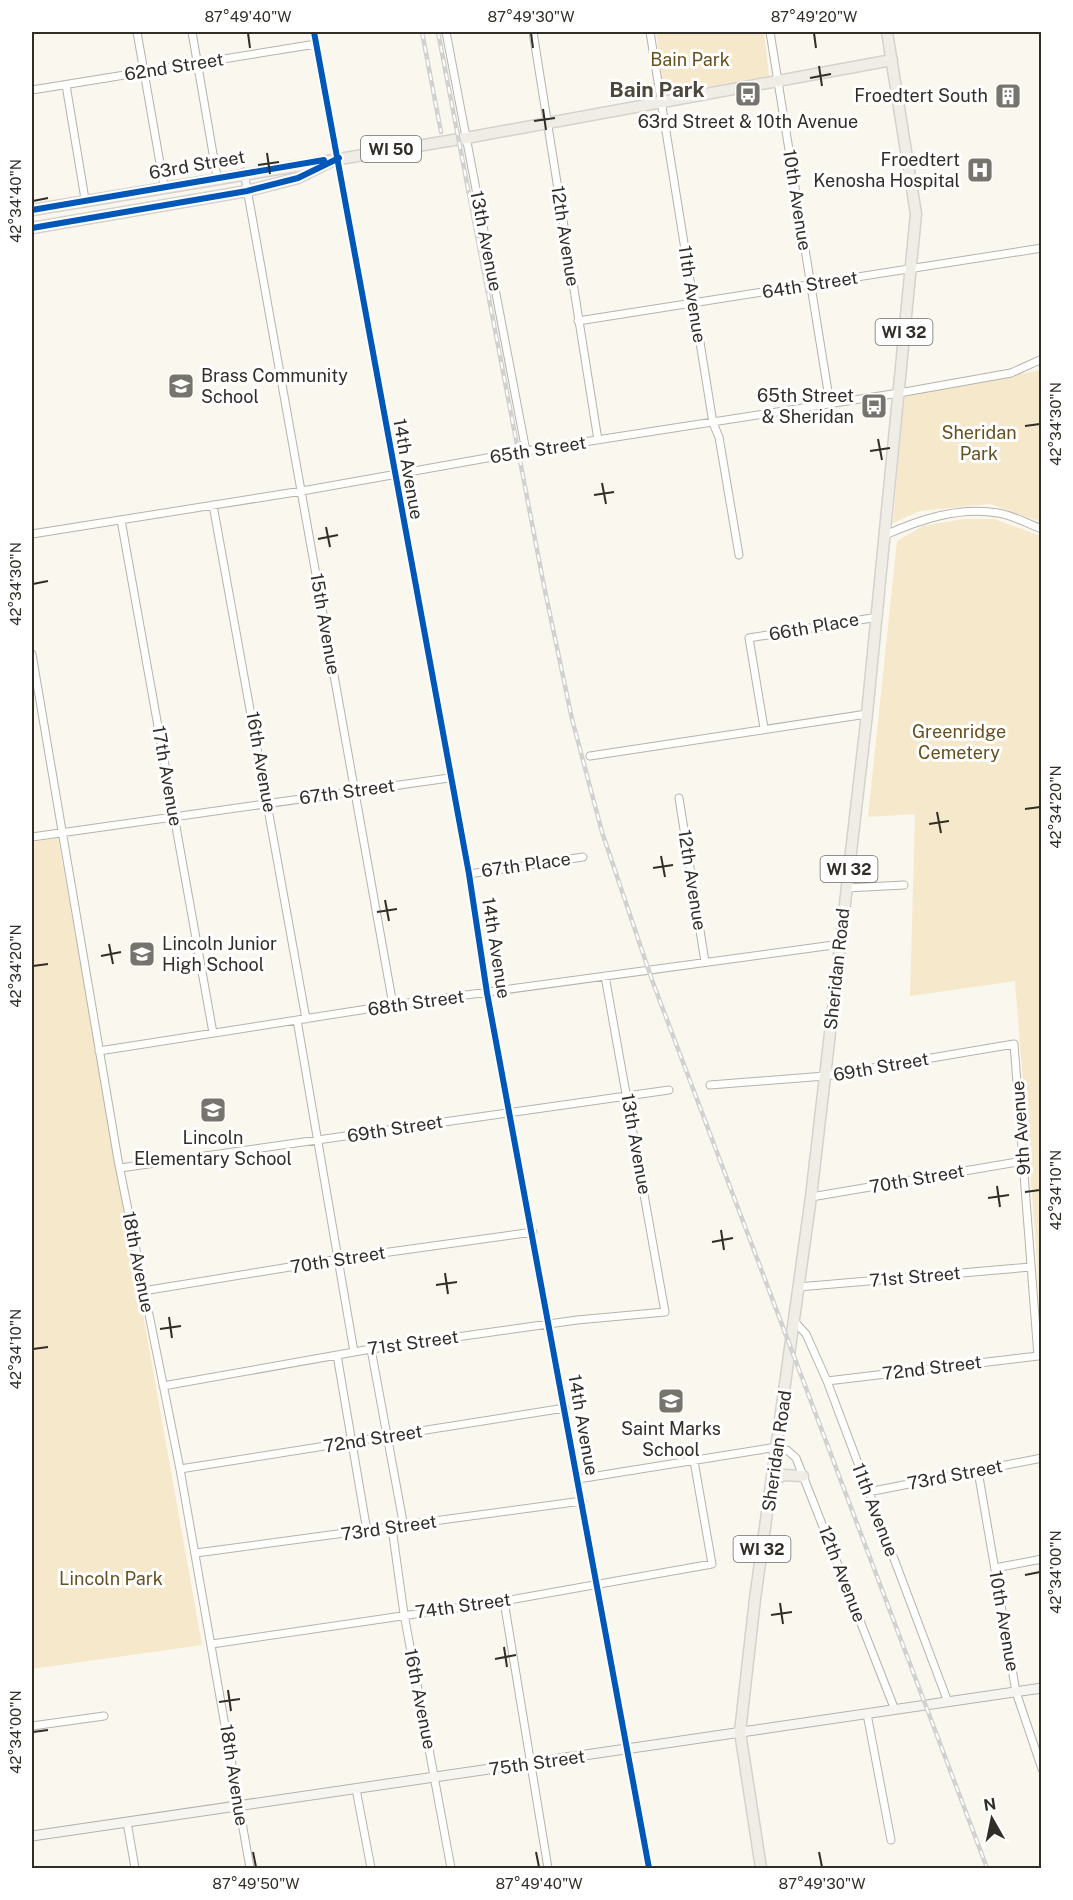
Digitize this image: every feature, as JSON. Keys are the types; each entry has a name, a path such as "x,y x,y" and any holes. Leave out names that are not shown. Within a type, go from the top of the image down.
{"main road":[{"name":"Sheridan Road","path":"761,1869 740,1732 795,1322 841,944 878,617 916,214 887,32"},
{"name":"63rd Street","path":"32,210 244,172 466,138 892,60"},
{"name":"63rd Street","path":"32,228 247,191 298,178 339,158"},
{"path":"772,1482 783,1475 803,1476"}],"street":[{"path":"136,32 164,186"},
{"path":"192,32 217,177"},
{"name":"14th Avenue","path":"314,32 339,158 449,778 469,874 487,993 550,1323 649,1869"},
{"name":"13th Avenue","path":"446,32 526,451"},
{"name":"12th Avenue","path":"533,32 598,440"},
{"name":"11th Avenue","path":"650,32 713,423 719,437 739,555"},
{"name":"10th Avenue","path":"770,32 830,404"},
{"name":"62nd Street","path":"32,90 316,44"},
{"path":"66,85 85,199"},
{"name":"15th Avenue","path":"244,172 393,1005"},
{"name":"64th Street","path":"578,321 1041,248"},
{"name":"65th Street","path":"32,534 302,491 526,451 899,393 1011,373 1041,360"},
{"name":"16th Avenue","path":"213,505 306,1019"},
{"path":"885,535 922,518 962,513 998,513 1041,529"},
{"name":"17th Avenue","path":"121,520 213,1033"},
{"name":"66th Place","path":"764,729 749,638 878,617"},
{"name":"18th Avenue","path":"32,654 99,1051 143,1291 196,1553 250,1869"},
{"path":"590,756 867,714"},
{"name":"67th Street","path":"32,837 449,778"},
{"name":"12th Avenue","path":"679,798 705,962"},
{"name":"67th Place","path":"469,874 583,857"},
{"path":"846,888 904,885"},
{"name":"68th Street","path":"99,1051 393,1005 841,944"},
{"name":"13th Avenue","path":"604,976 628,1096 666,1312"},
{"path":"297,1020 354,1352"},
{"name":"69th Street","path":"710,1085 825,1076 1014,1044"},
{"name":"9th Avenue","path":"1014,1044 1038,1356"},
{"name":"69th Street","path":"120,1168 669,1090"},
{"name":"70th Street","path":"811,1197 1023,1161"},
{"name":"70th Street","path":"143,1291 339,1259 533,1233"},
{"name":"71st Street","path":"798,1287 1031,1267"},
{"name":"71st Street","path":"163,1386 370,1349 550,1323 666,1312"},
{"name":"11th Avenue","path":"795,1322 806,1334 827,1381 948,1702"},
{"path":"370,1349 404,1527"},
{"path":"337,1355 367,1531"},
{"name":"72nd Street","path":"827,1381 1038,1356"},
{"name":"72nd Street","path":"180,1469 565,1408"},
{"path":"578,1479 777,1448"},
{"name":"12th Avenue","path":"777,1448 787,1450 796,1458 895,1710"},
{"name":"73rd Street","path":"868,1492 1041,1458"},
{"name":"74th Street","path":"212,1644 504,1601 712,1564 694,1461"},
{"name":"10th Avenue","path":"978,1470 1016,1692 1041,1769"},
{"name":"73rd Street","path":"196,1553 404,1527 582,1501"},
{"name":"16th Avenue","path":"392,1528 404,1614 451,1869"},
{"path":"994,1568 1041,1559"},
{"path":"504,1601 548,1869"},
{"name":"75th Street","path":"32,1836 628,1751 740,1732 1041,1688"},
{"path":"867,1714 891,1840"},
{"path":"32,1726 104,1716"},
{"path":"356,1789 371,1869"},
{"path":"127,1822 135,1869"}],"green space":[{"name":"Bain Park","path":"656,32 764,32 769,76 665,95"},
{"name":"Sheridan Park","path":"1041,370 1041,522 990,504 920,511 893,523 904,396"},
{"name":"Greenridge Cemetery","path":"964,519 994,519 1041,536 1041,1371 1037,1257 1015,981 910,996 915,814 868,817 897,541 923,526"},
{"name":"Lincoln Park","path":"58,838 202,1645 32,1669 32,842"}],"railway":[{"path":"422,32 441,132"},
{"path":"438,32 544,586 572,719 602,832 652,980 987,1868"}],"cycle path":[{"path":"314,32 469,874 487,993 649,1868"},
{"path":"32,228 247,191 298,178 339,158"},
{"path":"32,210 324,160"}],"place":[{"name":"63rd Street & 10th Avenue","path":"748,94"},
{"name":"Froedtert South","path":"1008,96"},
{"name":"Froedtert Kenosha Hospital","path":"980,170"},
{"name":"Brass Community School","path":"181,386"},
{"name":"65th Street & Sheridan","path":"874,406"},
{"name":"Lincoln Junior High School","path":"142,954"},
{"name":"Lincoln Elementary School","path":"213,1110"},
{"name":"Saint Marks School","path":"671,1401"}],"district":[{"name":"Bain Park","path":"657,90"}]}
